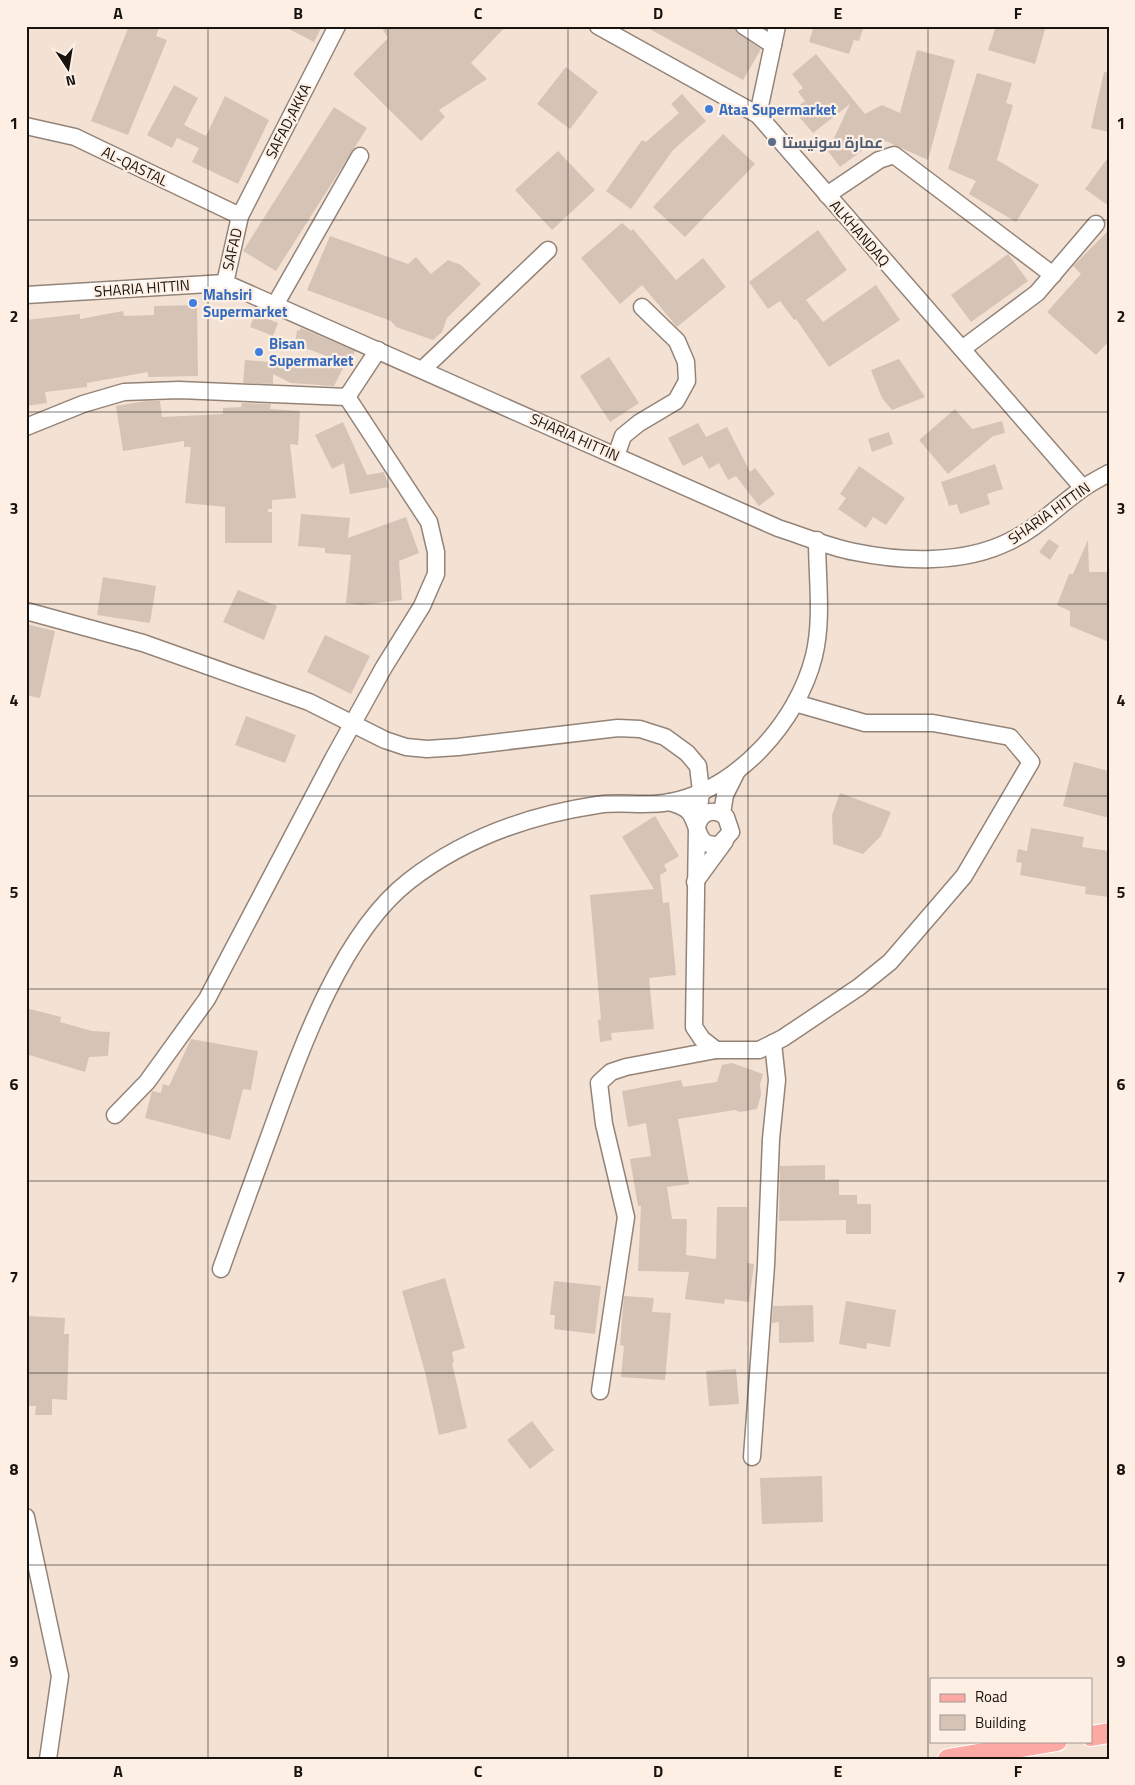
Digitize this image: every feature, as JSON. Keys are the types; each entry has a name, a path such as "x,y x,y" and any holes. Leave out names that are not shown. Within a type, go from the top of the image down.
{"main road":[{"path":"1092,1736 1109,1733"},
{"path":"948,1759 1051,1742"}],"street":[{"name":"SAFAD;AKKA","path":"240,216 337,26"},
{"name":"ALKHANDAQ","path":"598,26 758,115 1083,488"},
{"path":"744,26 773,45"},
{"path":"758,115 777,26"},
{"name":"AL-QASTAL","path":"26,126 75,137 240,216"},
{"path":"827,195 879,160 894,155 1053,275"},
{"path":"275,305 360,156"},
{"name":"SAFAD","path":"225,283 240,216"},
{"path":"962,349 1037,293 1096,224"},
{"path":"422,369 548,250"},
{"name":"SHARIA HITTIN","path":"26,295 225,283 778,528 854,552 905,559 974,553 1008,542 1045,519 1083,488 1109,473"},
{"path":"616,456 623,436 639,423 676,401 687,381 686,362 677,341 642,306"},
{"path":"347,397 378,350"},
{"path":"26,427 83,404 124,392 179,390 347,397"},
{"path":"115,1115 148,1082 207,999 384,666 422,606 436,574 436,552 428,522 347,397"},
{"path":"221,1269 307,1032 356,942 378,911 414,877 466,846 495,832 528,820 598,804 669,802 701,791 738,768 760,750 784,722 802,691 814,654 818,617 817,540"},
{"path":"26,611 143,643 309,702 385,740 406,747 427,749 618,728 640,729 665,737 687,752 698,766 701,791 697,827 695,882 694,1027 692,1042 667,1059"},
{"path":"600,1391 626,1217 604,1124 598,1090 599,1083 611,1072 667,1059 716,1050 759,1050 859,988 890,962 964,876 1031,762 1010,738 933,723 865,723 795,703"},
{"path":"722,813 725,795 738,768"},
{"path":"695,882 731,832 731,826 726,816 722,813 715,800 701,791"},
{"path":"669,802 683,806 697,827 700,838 709,845 720,844 725,841"},
{"path":"697,827 698,822 706,813 717,811 722,813"},
{"path":"694,1027 702,1039 716,1050"},
{"path":"752,1457 766,1265 770,1139 777,1080 773,1043"},
{"path":"26,1517 60,1676 48,1759"}],"building":[{"path":"129,26 160,26 156,36 167,40 128,135 91,121"},
{"path":"283,26 322,26 314,42"},
{"path":"381,26 506,26 471,63 487,79 439,110 445,117 421,141 353,74 388,38"},
{"path":"644,26 732,26 739,34 761,49 743,80"},
{"path":"814,26 864,26 859,41 854,40 849,54 809,42"},
{"path":"996,26 1046,26 1035,64 988,50"},
{"path":"917,50 955,60 928,160 879,138 840,167 828,151 850,104 813,133 793,110 805,101 798,92 803,88 792,74 816,54 865,114 882,105 900,113"},
{"path":"566,67 598,92 570,129 537,104"},
{"path":"1104,72 1109,73 1109,132 1091,128"},
{"path":"977,73 1012,83 1006,103 1013,105 997,160 1039,185 1016,222 969,194 976,181 948,169"},
{"path":"174,85 198,98 184,125 206,136 225,96 269,120 238,184 192,162 199,148 177,138 172,148 147,135"},
{"path":"682,94 706,121 673,150 631,209 606,191 642,140 646,142 679,113 671,104"},
{"path":"334,107 367,128 276,271 243,251"},
{"path":"723,134 755,164 685,237 653,207"},
{"path":"558,151 595,190 552,230 515,190"},
{"path":"1109,156 1109,206 1085,189"},
{"path":"622,223 631,231 633,229 676,280 703,258 726,287 677,327 642,285 620,304 581,258"},
{"path":"818,230 847,270 806,300 823,322 876,285 900,320 829,367 796,319 794,320 780,301 768,309 749,282"},
{"path":"1109,230 1109,341 1096,355 1047,312 1081,274 1073,266"},
{"path":"330,236 408,264 416,257 431,274 448,260 461,265 481,284 447,318 442,332 433,340 396,327 391,321 307,290"},
{"path":"1008,254 1028,281 971,322 951,295"},
{"path":"197,305 198,376 148,377 148,372 87,383 87,387 45,392 47,403 26,406 26,320 80,314 80,319 123,311 124,316 154,315 154,306"},
{"path":"255,314 278,323 273,336 250,327"},
{"path":"301,328 355,351 350,365 295,344 297,330 299,331"},
{"path":"609,357 639,403 610,422 580,376"},
{"path":"899,359 925,397 892,410 882,398 871,370"},
{"path":"245,360 343,368 334,386 291,383 273,374 273,384 243,383"},
{"path":"146,401 160,401 162,417 223,414 223,408 241,407 242,403 271,404 270,409 300,411 298,445 290,444 296,498 272,500 272,509 268,509 268,512 272,512 272,543 225,543 225,507 185,503 191,447 184,447 184,441 123,451 116,406"},
{"path":"955,409 972,429 1002,421 1005,433 993,436 948,474 919,440"},
{"path":"343,422 367,475 384,472 389,487 350,494 344,463 332,469 315,435"},
{"path":"698,423 706,437 727,427 750,472 755,468 775,494 759,506 736,476 728,480 719,463 709,469 702,456 683,466 668,438"},
{"path":"889,432 893,444 872,452 868,439"},
{"path":"995,464 1003,489 987,494 990,504 960,514 957,504 949,506 941,482"},
{"path":"859,466 905,498 886,525 873,517 866,528 838,509 846,498 840,494"},
{"path":"301,514 350,518 348,538 406,517 419,553 399,561 402,600 361,605 346,603 351,555 325,553 325,548 298,546"},
{"path":"1049,539 1059,546 1050,560 1039,552"},
{"path":"1088,540 1089,572 1109,572 1109,642 1070,626 1070,611 1057,605 1069,574 1073,574"},
{"path":"103,577 156,586 150,623 97,615"},
{"path":"238,590 277,606 264,640 223,622"},
{"path":"26,624 55,631 40,698 26,695"},
{"path":"325,635 370,656 351,694 307,672"},
{"path":"246,716 296,735 285,763 235,745"},
{"path":"1074,762 1109,771 1109,818 1063,806"},
{"path":"840,793 891,812 881,836 863,854 833,844 832,815"},
{"path":"655,816 679,856 664,865 667,871 660,875 663,903 669,902 676,975 649,978 654,1029 611,1033 612,1040 600,1042 598,1020 601,1019 590,895 654,889 622,837"},
{"path":"1031,828 1084,837 1082,847 1109,851 1109,897 1085,894 1086,887 1020,875 1022,863 1016,862 1018,849 1027,851"},
{"path":"26,1008 61,1017 60,1022 92,1031 110,1032 108,1056 89,1057 85,1072 26,1054"},
{"path":"191,1039 258,1051 251,1090 243,1089 230,1140 145,1118 152,1091 161,1093 163,1084 169,1086"},
{"path":"732,1063 763,1074 760,1084 761,1095 757,1109 740,1112 735,1110 678,1119 689,1184 667,1187 672,1219 687,1219 686,1255 716,1259 717,1207 747,1207 747,1263 754,1264 749,1302 725,1299 724,1304 685,1299 689,1272 638,1271 641,1206 638,1206 630,1159 651,1156 646,1123 628,1127 622,1091 681,1080 683,1087 717,1082 722,1065"},
{"path":"825,1165 825,1180 839,1179 839,1195 857,1195 857,1204 871,1204 871,1234 846,1234 846,1220 779,1221 780,1166"},
{"path":"445,1278 465,1348 452,1352 454,1362 452,1363 467,1428 439,1435 425,1372 402,1291"},
{"path":"554,1281 601,1286 595,1334 554,1329 555,1315 550,1315"},
{"path":"624,1296 654,1298 652,1312 671,1313 665,1380 621,1377 624,1346 620,1345"},
{"path":"846,1301 896,1310 890,1347 867,1343 866,1349 839,1344"},
{"path":"813,1305 814,1342 779,1343 779,1322 772,1323 773,1306"},
{"path":"26,1316 65,1318 64,1334 69,1334 67,1400 52,1399 52,1415 35,1415 36,1406 26,1406"},
{"path":"736,1369 739,1404 709,1406 706,1371"},
{"path":"532,1421 554,1450 530,1469 507,1440"},
{"path":"822,1476 823,1522 762,1524 760,1478"}],"place":[{"name":"Ataa Supermarket","path":"709,109"},
{"name":"عمارة سونيستا","path":"772,142"},
{"name":"Mahsiri Supermarket","path":"193,303"},
{"name":"Bisan Supermarket","path":"259,352"}]}
